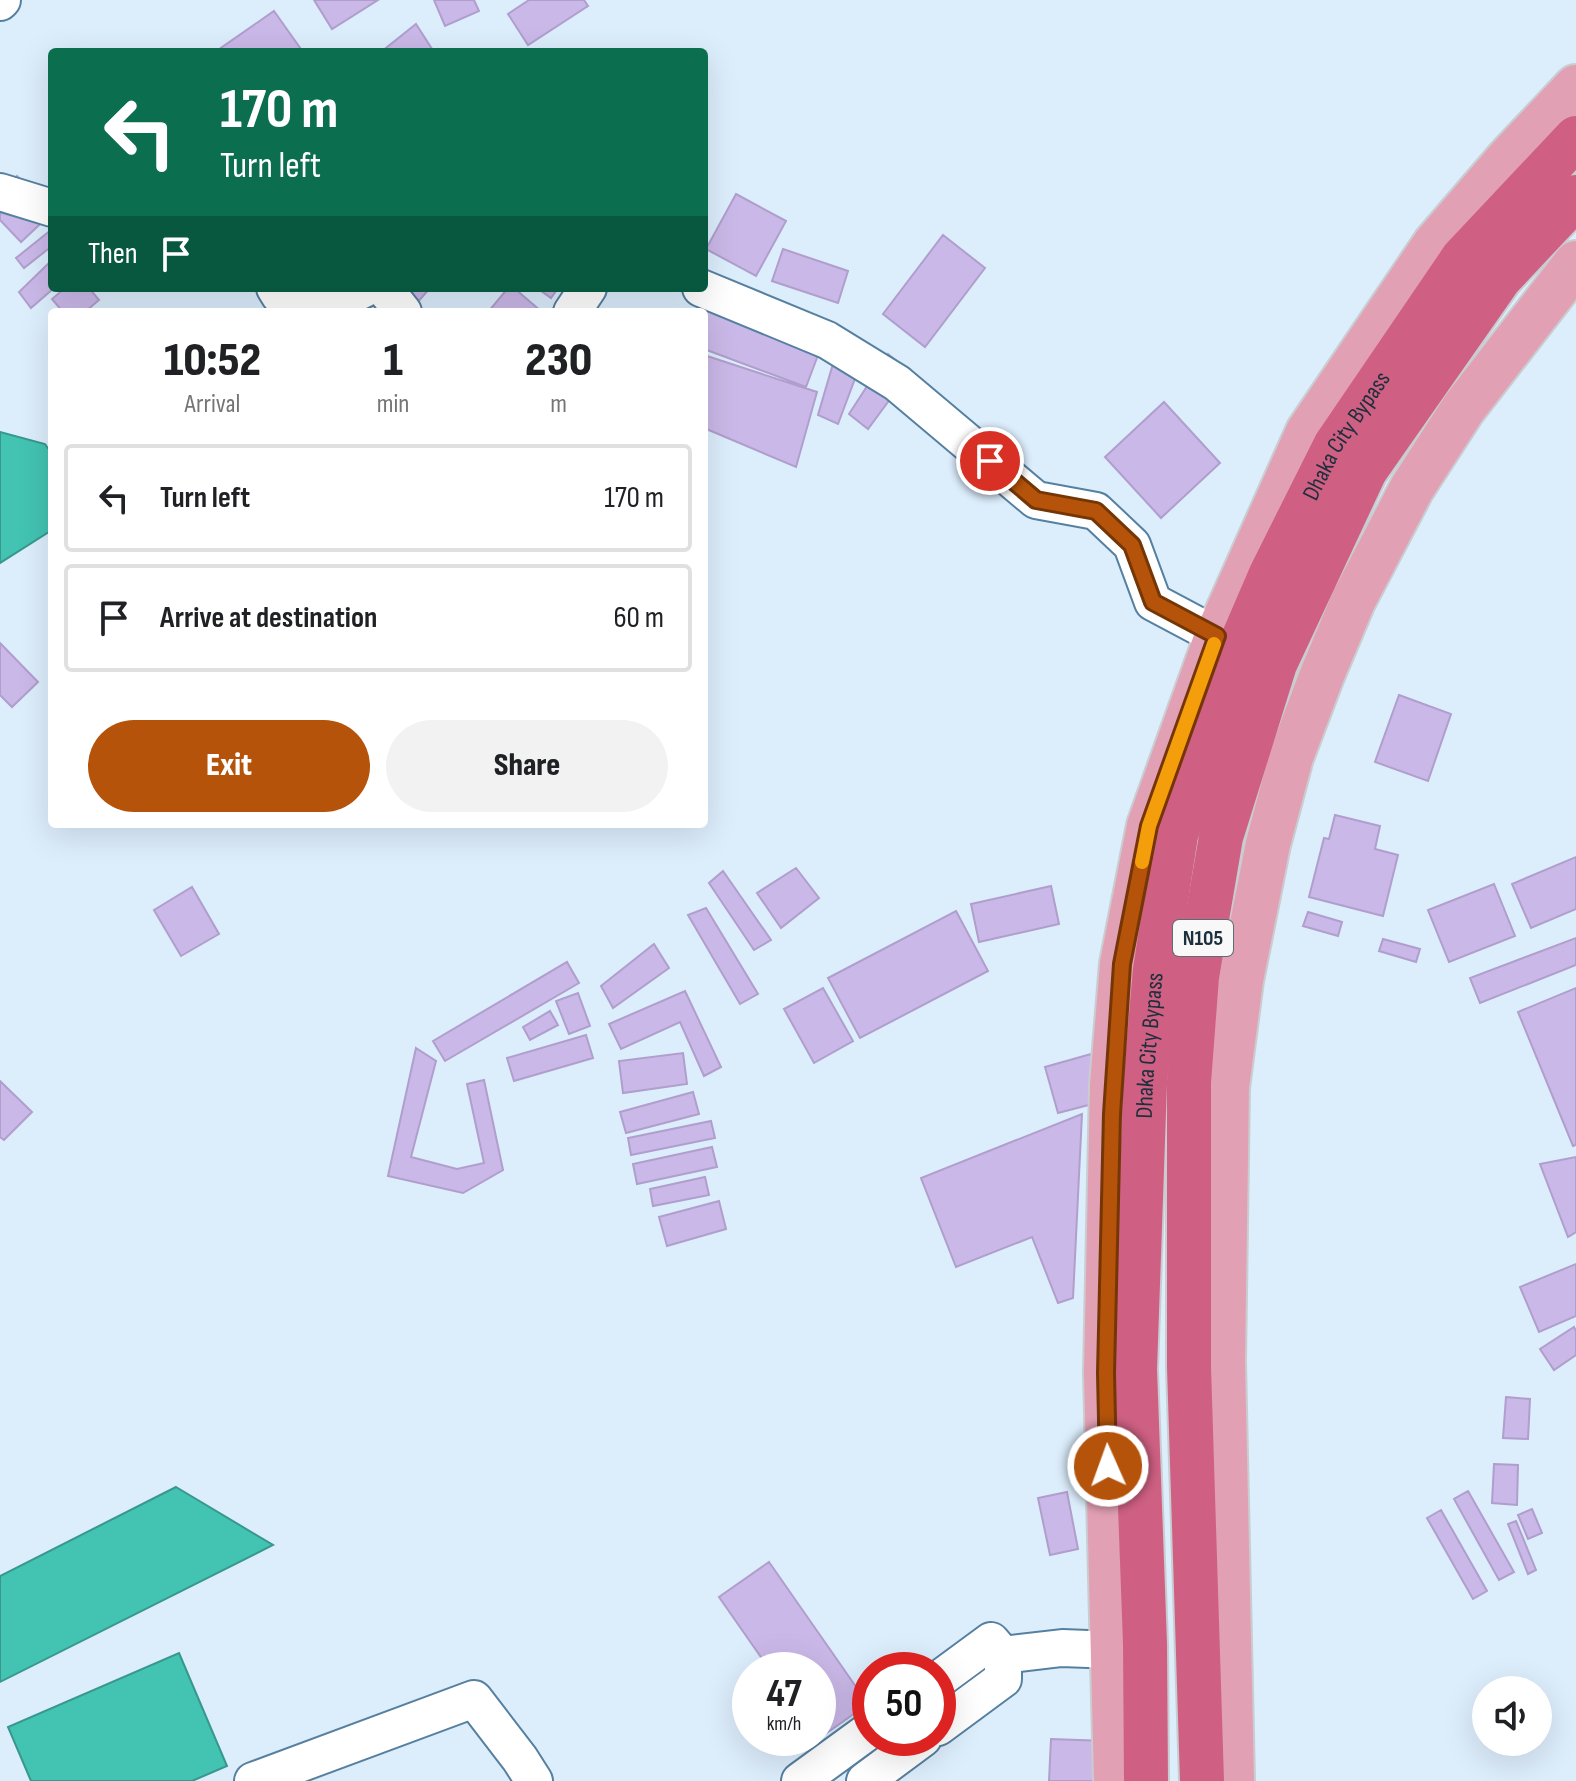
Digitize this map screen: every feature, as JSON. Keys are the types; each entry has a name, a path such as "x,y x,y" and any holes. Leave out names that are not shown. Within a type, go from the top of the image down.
{"highway":[{"name":"Dhaka City Bypass","path":"1146,1781 1145,1644 1135,1369 1145,1084 1155,970 1176,835 1240,646 1271,574 1335,446 1463,258 1576,138"},
{"name":"Dhaka City Bypass","path":"1202,1781 1189,1367 1189,1082 1197,977 1221,837 1275,664 1365,471 1500,278 1576,197"}],"main road":[{"path":"1116,1781 1106,1373 1112,1085 1122,964 1149,826 1217,636 1308,432 1435,244 1509,158 1576,87"},
{"path":"1232,1781 1223,1362 1227,1087 1241,980 1268,844 1291,757 1322,675 1353,601 1412,488 1463,409 1576,263"}],"street":[{"path":"0,192 48,207"},
{"path":"708,291 827,340 897,383 1036,500 1096,511 1132,545 1153,602 1217,636"},
{"path":"278,292 301,308"},
{"path":"314,308 334,304 358,292"},
{"path":"387,292 400,308"},
{"path":"956,1667 991,1641 1003,1655 1003,1679 956,1714"},
{"path":"1003,1655 1062,1648 1114,1650"},
{"path":"253,1781 474,1699 534,1781"},
{"path":"800,1781 852,1743"},
{"path":"865,1781 899,1756"}],"shaded area":[{"path":"0,432 45,444 48,448 48,533 0,563"},
{"path":"176,1487 273,1545 0,1682 0,1576"},
{"path":"179,1653 227,1766 192,1781 31,1781 8,1727"}],"building":[{"path":"314,0 378,0 332,29"},
{"path":"434,0 474,0 479,11 445,26"},
{"path":"529,0 584,0 588,6 528,45 508,14"},
{"path":"274,11 300,48 221,48"},
{"path":"416,24 431,48 386,48"},
{"path":"17,176 48,211 48,217 21,242 0,220 0,191"},
{"path":"736,194 786,221 756,276 708,250"},
{"path":"48,232 48,249 24,268 16,258"},
{"path":"943,235 985,268 925,347 883,314"},
{"path":"783,249 848,271 838,303 772,281"},
{"path":"48,264 49,292 31,308 19,292"},
{"path":"60,292 92,292 99,300 90,308 60,308 52,299"},
{"path":"405,292 427,292 417,303"},
{"path":"505,292 519,292 537,308 491,308"},
{"path":"700,302 821,347 806,387 708,350 708,308 698,308"},
{"path":"888,354 910,372 868,429 849,414"},
{"path":"708,356 817,392 796,467 708,430"},
{"path":"835,357 859,368 838,424 818,415"},
{"path":"1164,402 1220,463 1161,518 1105,457"},
{"path":"0,643 38,682 12,707 0,695"},
{"path":"1399,695 1451,714 1428,781 1375,762"},
{"path":"1335,815 1380,826 1375,849 1398,855 1383,916 1309,897 1324,838 1329,839"},
{"path":"1576,857 1576,909 1531,928 1512,884"},
{"path":"796,868 819,898 781,928 757,893"},
{"path":"723,871 771,940 754,950 709,883"},
{"path":"1494,884 1515,936 1449,962 1428,910"},
{"path":"1051,886 1059,924 979,942 971,904"},
{"path":"192,887 219,934 181,956 154,910"},
{"path":"706,908 758,994 740,1004 688,915"},
{"path":"956,911 988,971 860,1038 828,978"},
{"path":"1308,912 1342,922 1338,936 1303,926"},
{"path":"1576,938 1576,965 1480,1003 1470,978"},
{"path":"1383,939 1420,949 1416,962 1379,951"},
{"path":"654,944 669,968 613,1008 601,986"},
{"path":"567,962 579,983 445,1061 433,1041"},
{"path":"823,988 853,1041 814,1063 784,1009"},
{"path":"1576,988 1576,1145 1573,1146 1518,1012"},
{"path":"685,991 721,1067 704,1076 680,1022 621,1049 609,1024"},
{"path":"578,993 590,1026 569,1034 556,1001"},
{"path":"550,1011 558,1025 530,1040 523,1027"},
{"path":"586,1035 593,1058 514,1081 507,1058"},
{"path":"416,1048 436,1061 411,1157 457,1169 484,1163 467,1084 484,1080 503,1170 463,1193 388,1176"},
{"path":"683,1053 687,1084 623,1093 619,1061"},
{"path":"1091,1054 1104,1101 1058,1113 1045,1067"},
{"path":"0,1081 32,1112 4,1140 0,1137"},
{"path":"693,1092 699,1114 626,1133 620,1112"},
{"path":"1082,1114 1073,1298 1058,1303 1032,1237 956,1267 921,1178"},
{"path":"711,1121 715,1138 631,1155 628,1138"},
{"path":"712,1147 717,1167 637,1184 633,1164"},
{"path":"1576,1157 1576,1232 1568,1237 1540,1164"},
{"path":"705,1177 709,1195 653,1206 650,1189"},
{"path":"719,1201 726,1229 667,1246 659,1217"},
{"path":"1576,1264 1576,1316 1539,1332 1520,1287"},
{"path":"1574,1327 1576,1355 1554,1370 1540,1349"},
{"path":"1506,1397 1530,1399 1528,1439 1503,1438"},
{"path":"1494,1464 1518,1465 1517,1505 1492,1503"},
{"path":"1468,1491 1514,1572 1499,1580 1454,1499"},
{"path":"1067,1492 1078,1549 1050,1555 1038,1498"},
{"path":"1532,1509 1542,1533 1528,1539 1518,1515"},
{"path":"1441,1510 1487,1591 1473,1599 1427,1518"},
{"path":"1516,1521 1536,1570 1528,1574 1508,1524"},
{"path":"769,1562 832,1652 757,1652 719,1597"},
{"path":"836,1658 852,1681 852,1715 836,1726"},
{"path":"1051,1739 1106,1741 1104,1781 1049,1781"}],"slow traffic":[{"path":"1142,862 1149,826 1214,644"}],"route":[{"path":"990,461 1036,500 1096,511 1132,545 1153,602 1217,636 1149,826 1122,964 1112,1085 1106,1373 1108,1466"}]}
